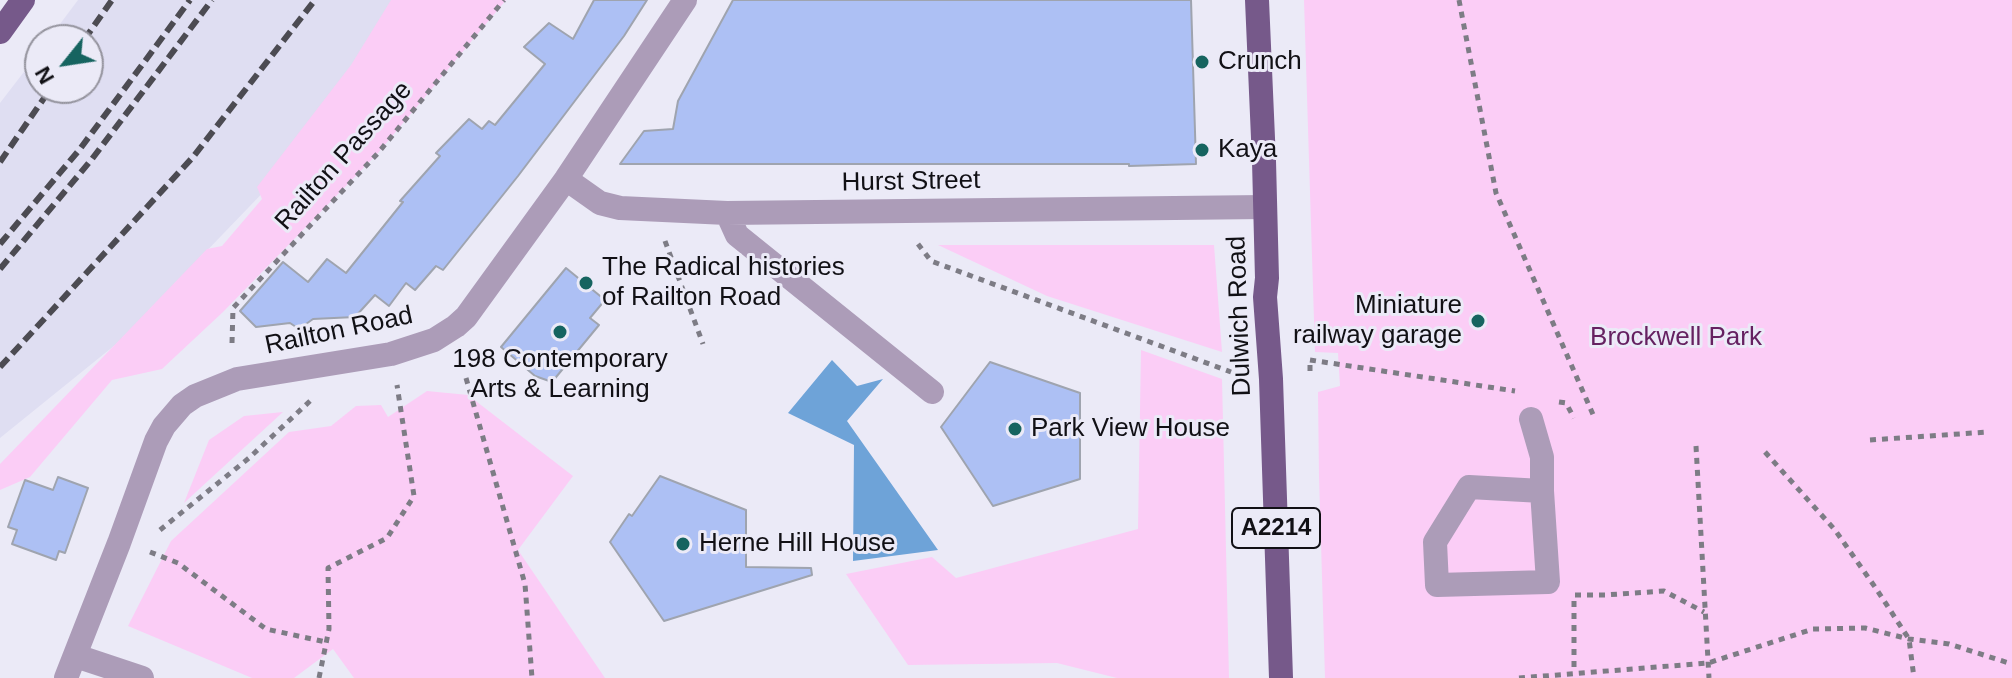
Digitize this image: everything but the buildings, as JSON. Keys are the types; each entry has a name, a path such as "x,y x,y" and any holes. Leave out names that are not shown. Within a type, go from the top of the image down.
{"main road":[{"path":"0,32 23,0"},
{"name":"Dulwich Road","path":"1257,0 1264,161 1265,297 1271,379 1281,678"}],"street":[{"name":"Railton Road","path":"71,667 156,441 182,405 195,396 237,379 391,354 434,340 456,326 466,317 566,179 685,0"},
{"name":"Hurst Street","path":"566,179 600,203 620,208 727,213 1264,207"},
{"path":"727,213 737,235 932,392"},
{"path":"1531,419 1542,457 1548,582 1437,585 1435,542 1469,487 1542,491"},
{"path":"71,667 142,678"}],"path":[{"name":"Railton Passage","path":"232,343 233,308 378,153 504,0"},
{"path":"1459,0 1496,193 1595,419"},
{"path":"663,236 703,344"},
{"path":"917,243 931,261 1231,372"},
{"path":"1310,377 1310,362 1524,393"},
{"path":"466,378 525,584 532,678"},
{"path":"319,678 329,629 328,568 387,538 414,496 396,379"},
{"path":"156,533 249,458 320,392"},
{"path":"1870,440 1988,432"},
{"path":"1696,446 1709,678"},
{"path":"1765,452 1835,530 1875,587 1909,639 1914,678"},
{"path":"149,552 178,563 266,629 327,642"},
{"path":"1548,582 1566,594 1574,595 1664,591 1705,612"},
{"path":"1574,595 1574,672"},
{"path":"1519,678 1708,663 1813,629 1865,628 1909,639 1949,644 2012,664"}],"shaded area":[{"path":"78,0 440,0 428,21 120,341 0,438 0,103 24,72 24,104 104,104 104,24 60,24"}],"green space":[{"path":"391,0 506,0 378,153 223,312 162,369 112,380 30,477 0,490 0,464 207,249 222,246 262,199 257,187 351,65"},
{"name":"Brockwell Park","path":"1304,0 2012,0 2012,678 1325,678 1318,392 1340,386 1338,353 1315,352"},
{"path":"938,245 1214,245 1222,352 1047,296"},
{"path":"1141,350 1222,379 1229,678 1117,678 1057,663 908,665 846,574 932,557 956,578 1138,529"},
{"path":"427,391 468,395 573,476 518,550 605,678 354,678 333,649 294,678 252,678 128,626 171,541 289,432 331,426 356,406 381,405 388,417"},
{"path":"283,412 184,503 209,440 244,416"}],"water":[{"path":"832,360 857,386 883,379 847,421 938,550 853,561 854,445 788,413"}],"railway":[{"path":"95,24 112,0"},
{"path":"0,244 80,149 190,0"},
{"path":"0,269 92,159 212,0"},
{"path":"0,367 193,157 315,0"},
{"path":"0,162 40,104"}],"place":[{"name":"Crunch","path":"1202,62"},
{"name":"Kaya","path":"1202,150"},
{"name":"The Radical histories of Railton Road","path":"586,283"},
{"name":"Miniature railway garage","path":"1478,321"},
{"name":"198 Contemporary Arts & Learning","path":"560,332"},
{"name":"Park View House","path":"1015,429"},
{"name":"Herne Hill House","path":"683,544"}]}
